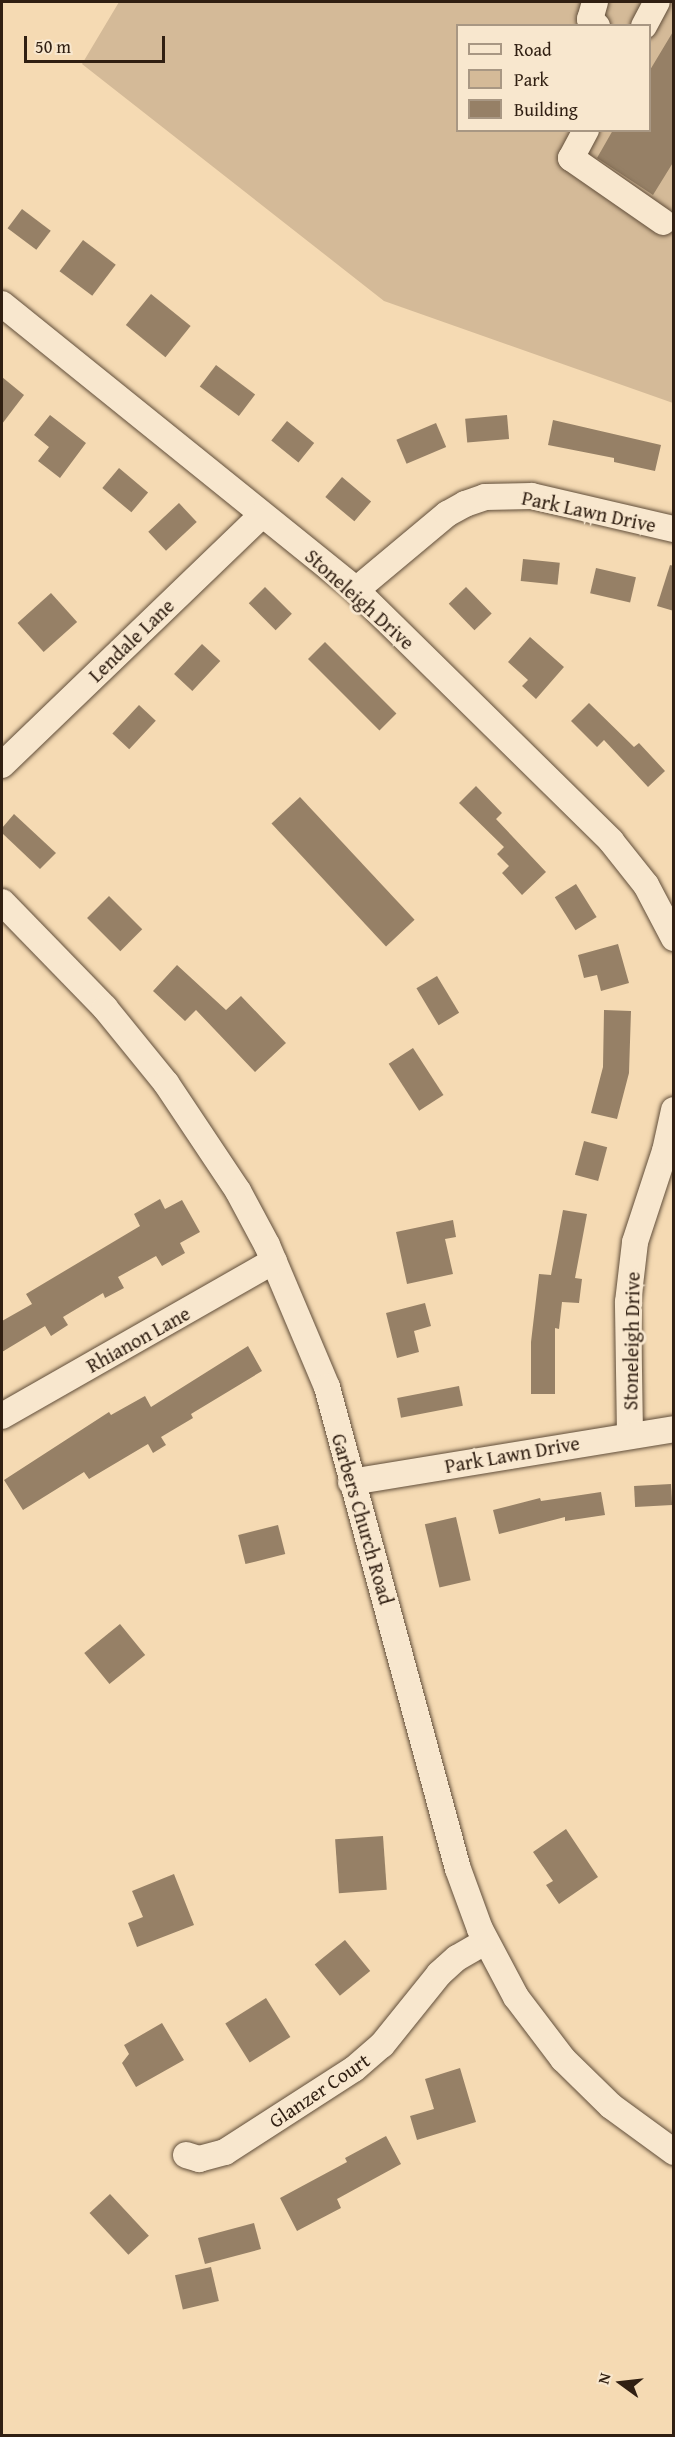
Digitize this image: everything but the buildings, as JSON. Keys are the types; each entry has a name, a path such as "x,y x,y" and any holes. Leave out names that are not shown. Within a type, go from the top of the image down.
{"street":[{"path":"595,2 590,19 595,24"},
{"path":"646,24 657,2"},
{"path":"585,132 571,158 670,219"},
{"name":"Stoneleigh Drive","path":"2,304 261,516 356,590 611,841 646,885 673,935"},
{"name":"Park Lawn Drive","path":"356,590 447,514 485,497 532,496 674,529"},
{"name":"Lendale Lane","path":"2,765 261,516"},
{"name":"Garbers Church Road","path":"2,902 105,1008 166,1083 238,1191 274,1261 327,1387 458,1869 485,1942 516,1997 563,2059 611,2106 674,2152"},
{"name":"Stoneleigh Drive","path":"630,1434 628,1302 634,1252 669,1153 674,1110"},
{"name":"Rhianon Lane","path":"2,1416 274,1261"},
{"name":"Park Lawn Drive","path":"351,1482 630,1434 674,1429"},
{"name":"Glanzer Court","path":"186,2155 200,2159 225,2152 354,2069 382,2044 444,1969 485,1942"}],"green space":[{"path":"119,2 673,2 673,403 384,301 82,64"}]}
